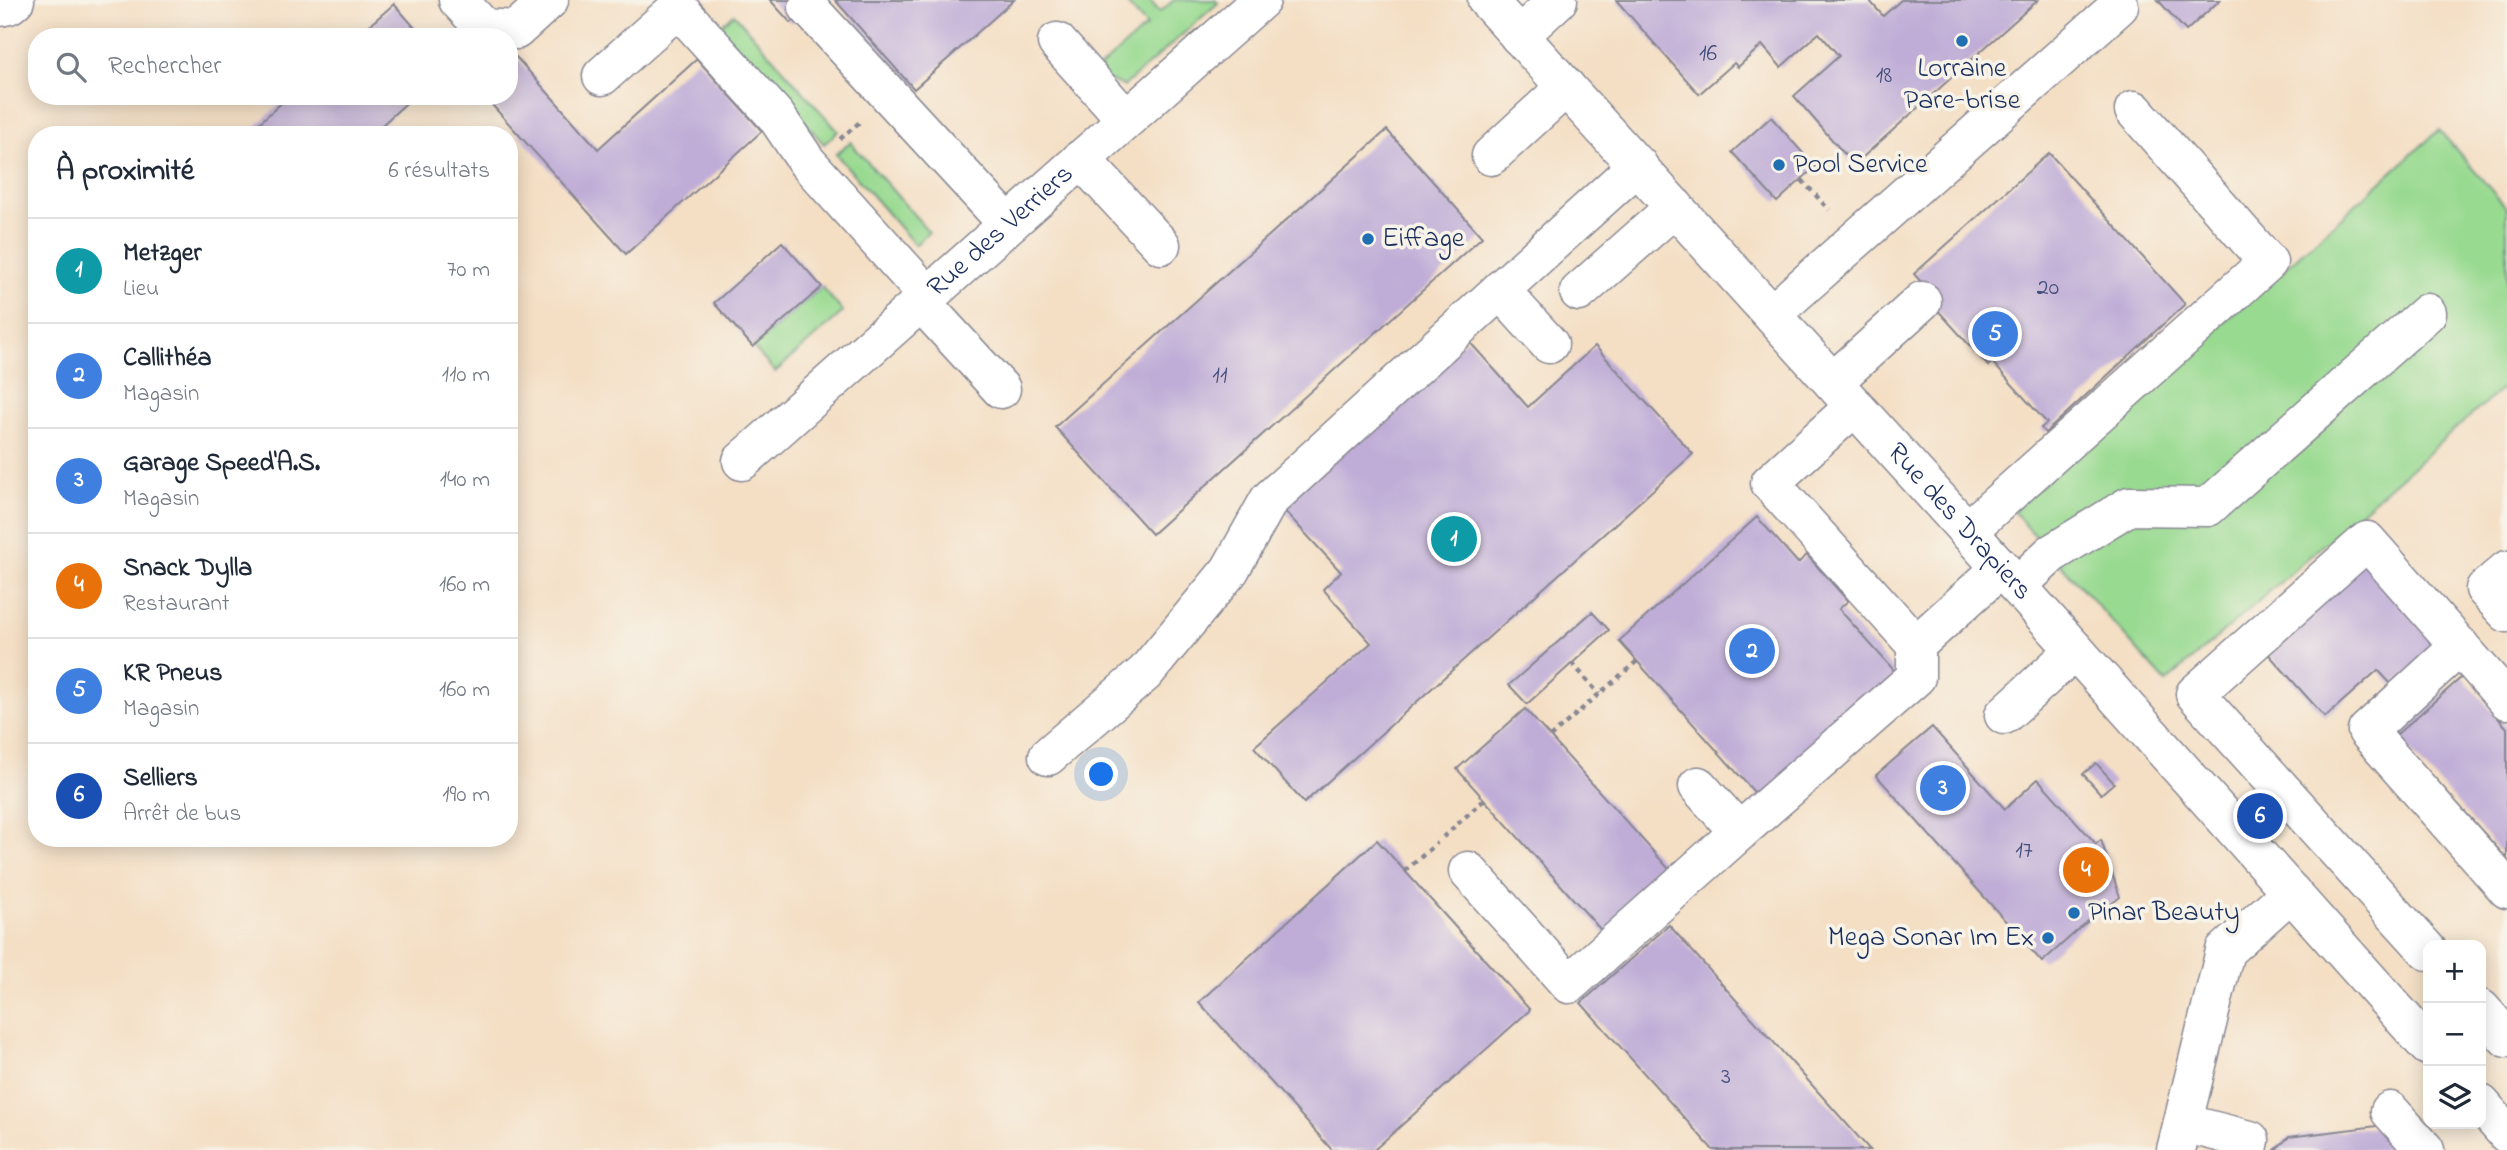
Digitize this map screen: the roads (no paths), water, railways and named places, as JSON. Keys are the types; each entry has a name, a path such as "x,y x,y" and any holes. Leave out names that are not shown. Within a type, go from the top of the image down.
{"street":[{"path":"0,6 9,5 15,0"},
{"path":"458,0 484,28"},
{"path":"518,28 549,0"},
{"name":"Rue des Drapiers","path":"1487,0 2075,650 2423,1040"},
{"path":"1519,36 1558,0"},
{"name":"Rue des Verriers","path":"742,461 1126,119 1247,4"},
{"path":"1772,314 2119,6"},
{"path":"808,7 1007,223"},
{"path":"603,76 678,8 776,116 810,166 1002,389"},
{"path":"1057,42 1126,119"},
{"path":"1491,156 1566,86"},
{"path":"1967,531 2268,262 2134,110"},
{"path":"1081,159 1161,245"},
{"path":"1048,756 1145,673 1230,570 1269,500 1638,165"},
{"path":"1579,292 1675,207"},
{"path":"1500,290 1549,344"},
{"path":"1468,871 1569,984 1916,677 1916,645 1770,483 1922,301"},
{"path":"1916,645 2009,577 2052,554 2129,506 2208,507 2427,313"},
{"path":"2423,945 2195,694 2367,541 2507,700"},
{"path":"2507,570 2485,589 2507,613"},
{"path":"2460,646 2367,732 2507,889"},
{"path":"2004,715 2075,650"},
{"path":"1698,786 1739,832"},
{"path":"2248,1150 2250,1140 2179,1137 2225,951 2291,892"},
{"path":"2486,1015 2507,1038"},
{"path":"2486,1110 2507,1134"},
{"path":"2390,1111 2425,1150"}],"place":[{"name":"Lorraine Pare-brise","path":"1962,41"},
{"name":"Pool Service","path":"1779,165"},
{"name":"Eiffage","path":"1368,239"},
{"name":"KR Pneus","path":"1995,334"},
{"name":"Metzger","path":"1454,539"},
{"name":"Callithéa","path":"1752,651"},
{"name":"Garage Speed'A.S.","path":"1943,788"},
{"name":"Selliers","path":"2260,816"},
{"name":"Snack Dylla","path":"2086,870"},
{"name":"Pinar Beauty","path":"2074,913"},
{"name":"Mega Sonar Im Ex","path":"2048,938"}]}
